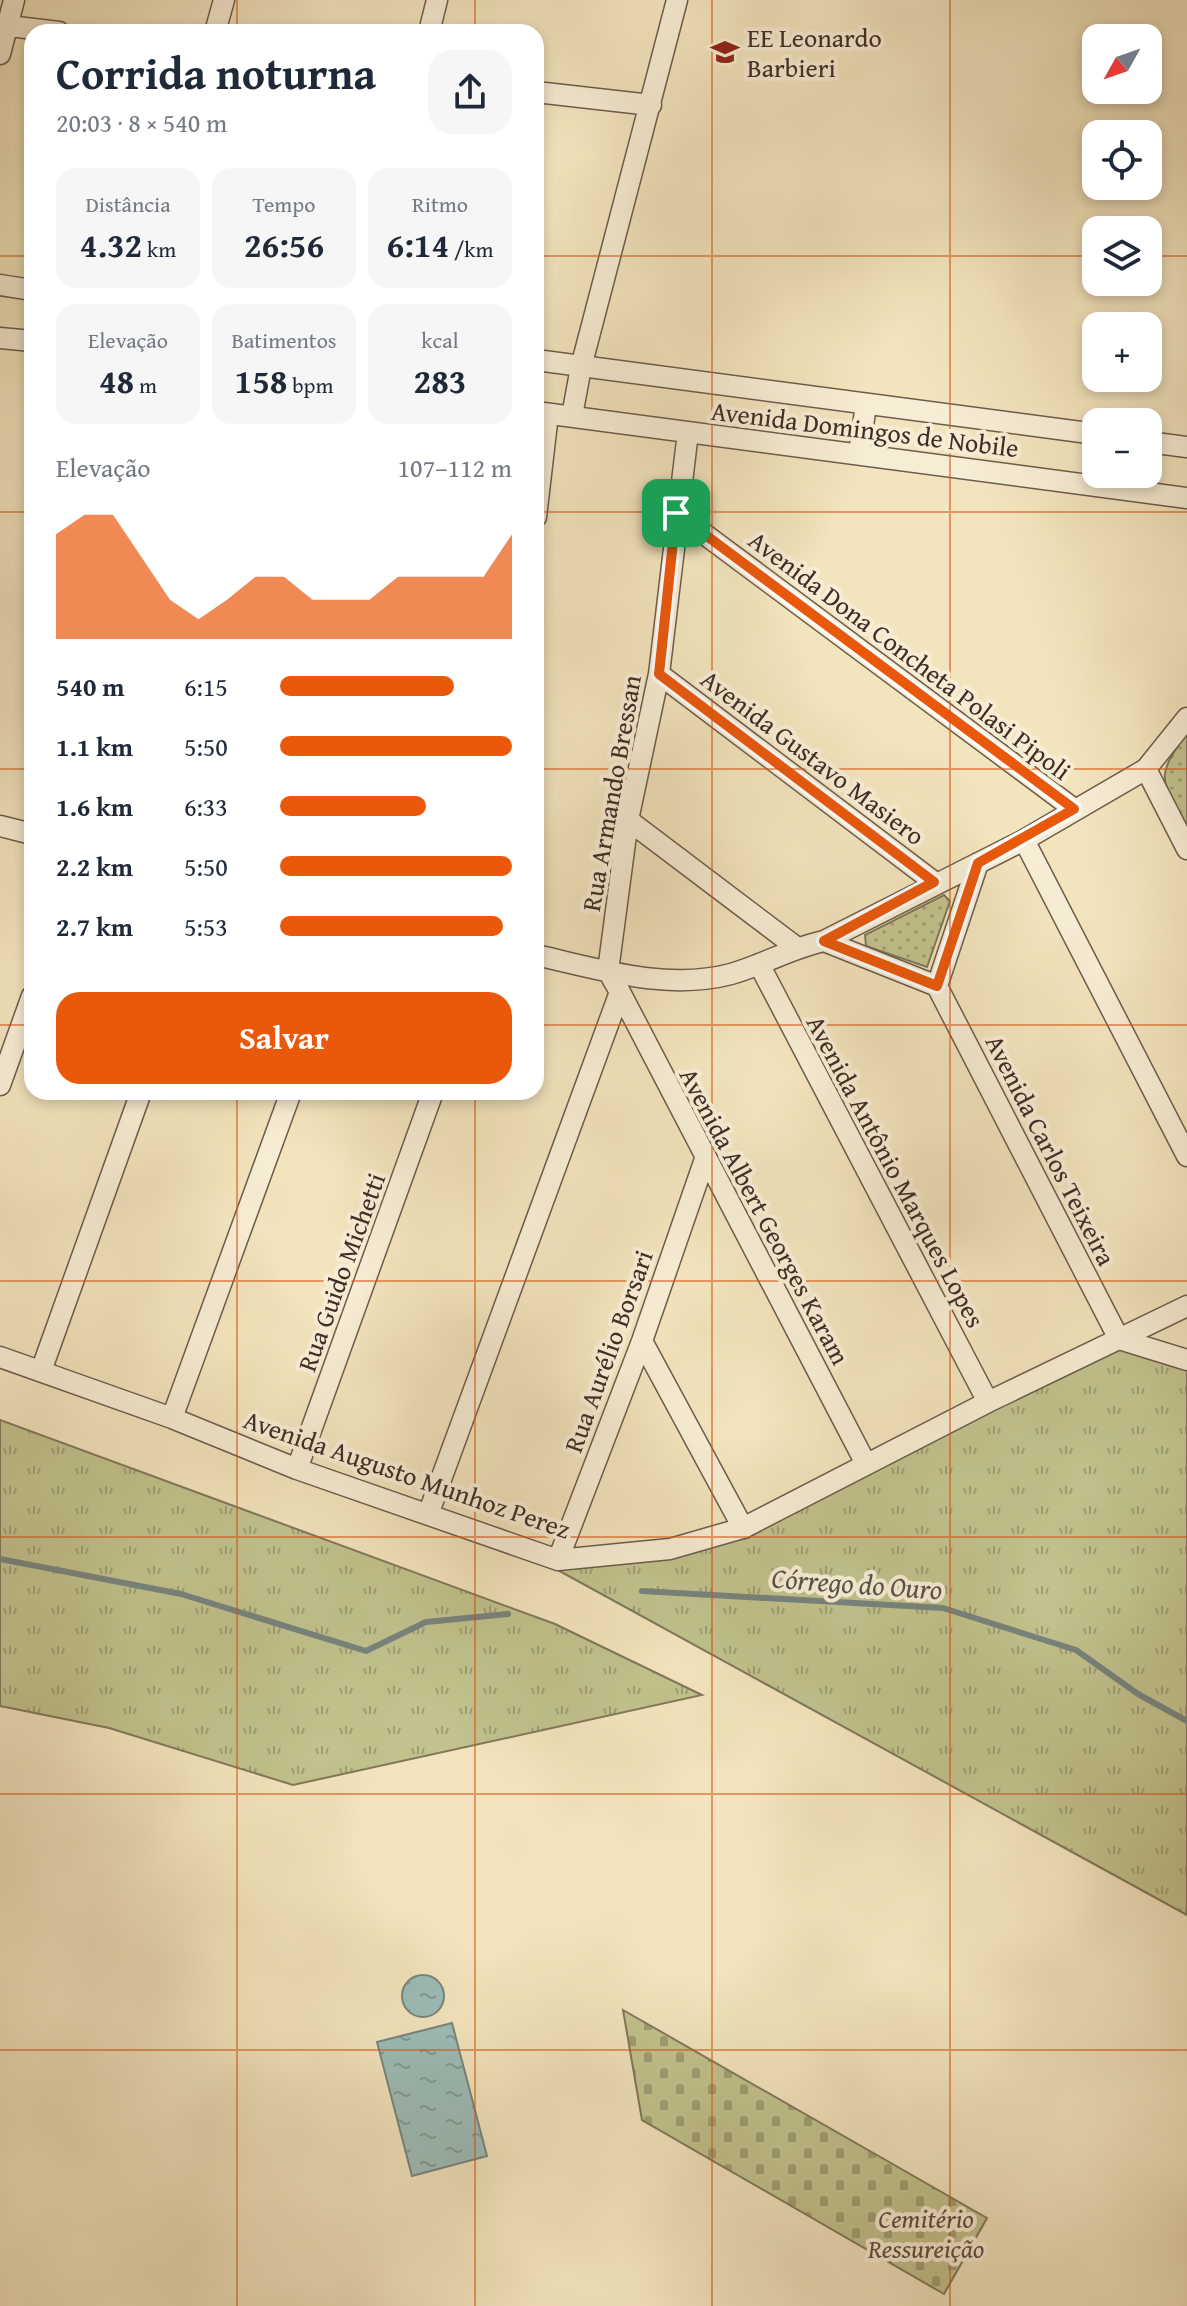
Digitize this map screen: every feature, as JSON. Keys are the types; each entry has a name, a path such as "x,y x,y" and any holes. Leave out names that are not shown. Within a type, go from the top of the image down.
{"street":[{"path":"0,54 4,25 14,0"},
{"path":"217,24 224,0"},
{"path":"431,24 437,0"},
{"path":"572,416 581,367 677,0"},
{"path":"4,25 24,28"},
{"path":"544,93 651,105"},
{"path":"0,285 24,289"},
{"path":"0,338 24,340"},
{"name":"Avenida Domingos de Nobile","path":"544,361 1082,432"},
{"path":"859,453 866,405"},
{"name":"Avenida Domingos de Nobile","path":"544,413 1187,498"},
{"name":"Rua Armando Bressan","path":"608,971 628,820 659,674 688,432"},
{"path":"1162,444 1187,447"},
{"name":"Avenida Dona Concheta Polasi Pipoli","path":"676,513 1074,809"},
{"name":"Avenida Gustavo Masiero","path":"659,674 934,882"},
{"path":"544,957 653,978 708,978 759,964 796,947 824,941 934,882 1024,840 1146,769 1187,718"},
{"path":"1146,769 1187,849"},
{"path":"628,820 796,947"},
{"path":"0,826 24,832"},
{"path":"1024,840 1187,1156"},
{"path":"824,941 937,986 978,863"},
{"name":"Avenida Antônio Marques Lopes","path":"759,964 988,1402"},
{"path":"429,1512 620,992 608,971"},
{"name":"Avenida Carlos Teixeira","path":"937,986 1119,1339"},
{"name":"Avenida Albert Georges Karam","path":"620,992 866,1464"},
{"path":"0,1085 24,1018"},
{"path":"41,1371 138,1100"},
{"path":"172,1418 288,1100"},
{"name":"Rua Guido Michetti","path":"297,1469 430,1100"},
{"name":"Rua Aurélio Borsari","path":"558,1560 642,1341 705,1159"},
{"name":"Avenida Augusto Munhoz Perez","path":"0,1357 172,1418 297,1469 429,1512 558,1560 670,1549 743,1528 988,1402 1187,1306"},
{"path":"1119,1339 1187,1360"},
{"path":"642,1341 743,1528"}],"green space":[{"path":"1187,733 1187,828 1167,788 1165,771"},
{"path":"944,895 950,901 927,967 866,946 865,935"},
{"path":"1119,1341 1187,1363 1187,1915 534,1557 583,1567 748,1538 868,1466"},
{"path":"0,1420 555,1624 702,1695 293,1785 109,1728 0,1706"},
{"name":"Cemitério Ressureição","path":"623,2010 987,2218 944,2294 642,2120"}],"water":[{"path":"423,1975 438,1981 444,1996 438,2011 423,2017 408,2011 402,1996 408,1981"},
{"path":"452,2023 487,2156 412,2176 377,2042"}],"waterway":[{"path":"0,1559 181,1594 366,1651 426,1622 508,1614"},
{"name":"Córrego do Ouro","path":"642,1591 943,1608 1076,1650 1138,1694 1187,1721"}],"place":[{"name":"EE Leonardo Barbieri","path":"725,52"}],"route":[{"path":"676,513 1074,809 1024,840 978,863 937,986 824,941 934,882 659,674 676,513"}]}
